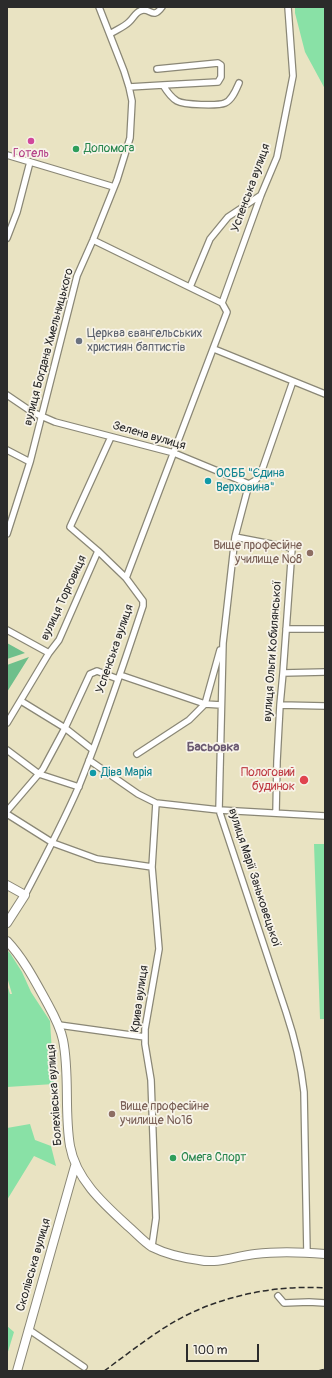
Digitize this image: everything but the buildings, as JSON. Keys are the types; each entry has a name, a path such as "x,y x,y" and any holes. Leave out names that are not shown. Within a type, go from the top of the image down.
{"main road":[{"path":"7,885 25,895"},
{"name":"Успенська вулиця","path":"7,923 25,895"},
{"name":"Болехівська вулиця","path":"7,941 21,958 59,1025 66,1059 67,1127 70,1148 75,1166 90,1188 105,1204 152,1246 168,1253 209,1262 216,1262 253,1254 278,1252 325,1254"},
{"name":"Сколівська вулиця","path":"17,1371 75,1166"}],"street":[{"name":"вулиця Богдана Хмельницького","path":"7,534 30,462 77,276 114,187 130,138 132,101 129,87 99,7"},
{"path":"110,34 130,22 141,10 154,14 158,13 162,7"},
{"name":"Успенська вулиця","path":"222,303 261,195 277,158 293,76 288,7"},
{"path":"129,87 218,82 221,77 221,65 218,63 157,69"},
{"path":"163,85 176,101 182,103 224,104 233,96 239,83"},
{"path":"7,155 114,187"},
{"path":"7,238 17,212 30,162"},
{"path":"190,287 210,239 228,217 261,195"},
{"path":"93,240 222,303 227,312 126,578"},
{"path":"214,349 325,394"},
{"path":"250,484 256,480 261,473 293,381"},
{"name":"Зелена вулиця","path":"7,395 32,412 55,422 174,453 250,484"},
{"name":"Успенська вулиця","path":"25,895 53,843 79,787 143,606 143,601 126,578 98,551 70,528 111,436"},
{"path":"7,450 30,462"},
{"name":"вулиця Марії Заньковецької","path":"250,484 235,537 224,638 221,705 220,810 296,1043 301,1067 304,1092 307,1253"},
{"name":"вулиця Ольги Кобилянської","path":"235,537 292,548 280,705 276,813"},
{"name":"вулиця Торговиця","path":"7,724 59,640 98,551"},
{"path":"286,629 325,629"},
{"path":"7,630 49,654"},
{"path":"137,754 189,720 205,704 224,638"},
{"path":"7,811 43,769 65,728 90,674 97,671 205,704 221,705"},
{"path":"283,673 325,672"},
{"path":"21,701 65,728 93,750"},
{"path":"280,705 325,706"},
{"path":"7,750 39,774 79,787"},
{"path":"89,760 138,794 156,803 220,810 325,816"},
{"name":"Крива вулиця","path":"152,1246 156,1218 151,1080 145,1029 159,949 152,867 156,803"},
{"path":"7,814 53,843 97,859 152,867"},
{"path":"59,1025 145,1037"},
{"path":"278,1296 284,1302 325,1303"},
{"path":"28,1329 84,1367"}],"green space":[{"path":"295,7 325,7 325,89 305,52 295,13"},
{"path":"7,643 25,653 7,659"},
{"path":"29,657 7,692 7,665"},
{"path":"314,844 325,844 325,1019 320,1019"},
{"path":"7,950 22,972 31,992 50,1021 54,1084 7,1087 7,984 10,994 12,994 7,977"},
{"path":"30,1124 35,1140 51,1146 56,1166 34,1156 7,1200 7,1128"},
{"path":"7,1326 14,1332 7,1355"}],"railway":[{"path":"104,1371 146,1340 179,1319 206,1306 256,1292 308,1287 325,1288"},
{"path":"318,1371 325,1369"}],"place":[{"name":"Готель","path":"31,141"},
{"name":"Допомога","path":"76,149"},
{"name":"Церква євангельських християн баптистів","path":"79,341"},
{"name":"ОСББ \"Єдина Верховина\"","path":"208,481"},
{"name":"Вище професійне училище №8","path":"310,553"},
{"name":"Діва Марія","path":"93,773"},
{"name":"Пологовий будинок","path":"304,780"},
{"name":"Вище професійне училище №16","path":"112,1114"},
{"name":"Омега Спорт","path":"173,1158"}],"district":[{"name":"Басьовка","path":"213,748"}]}
